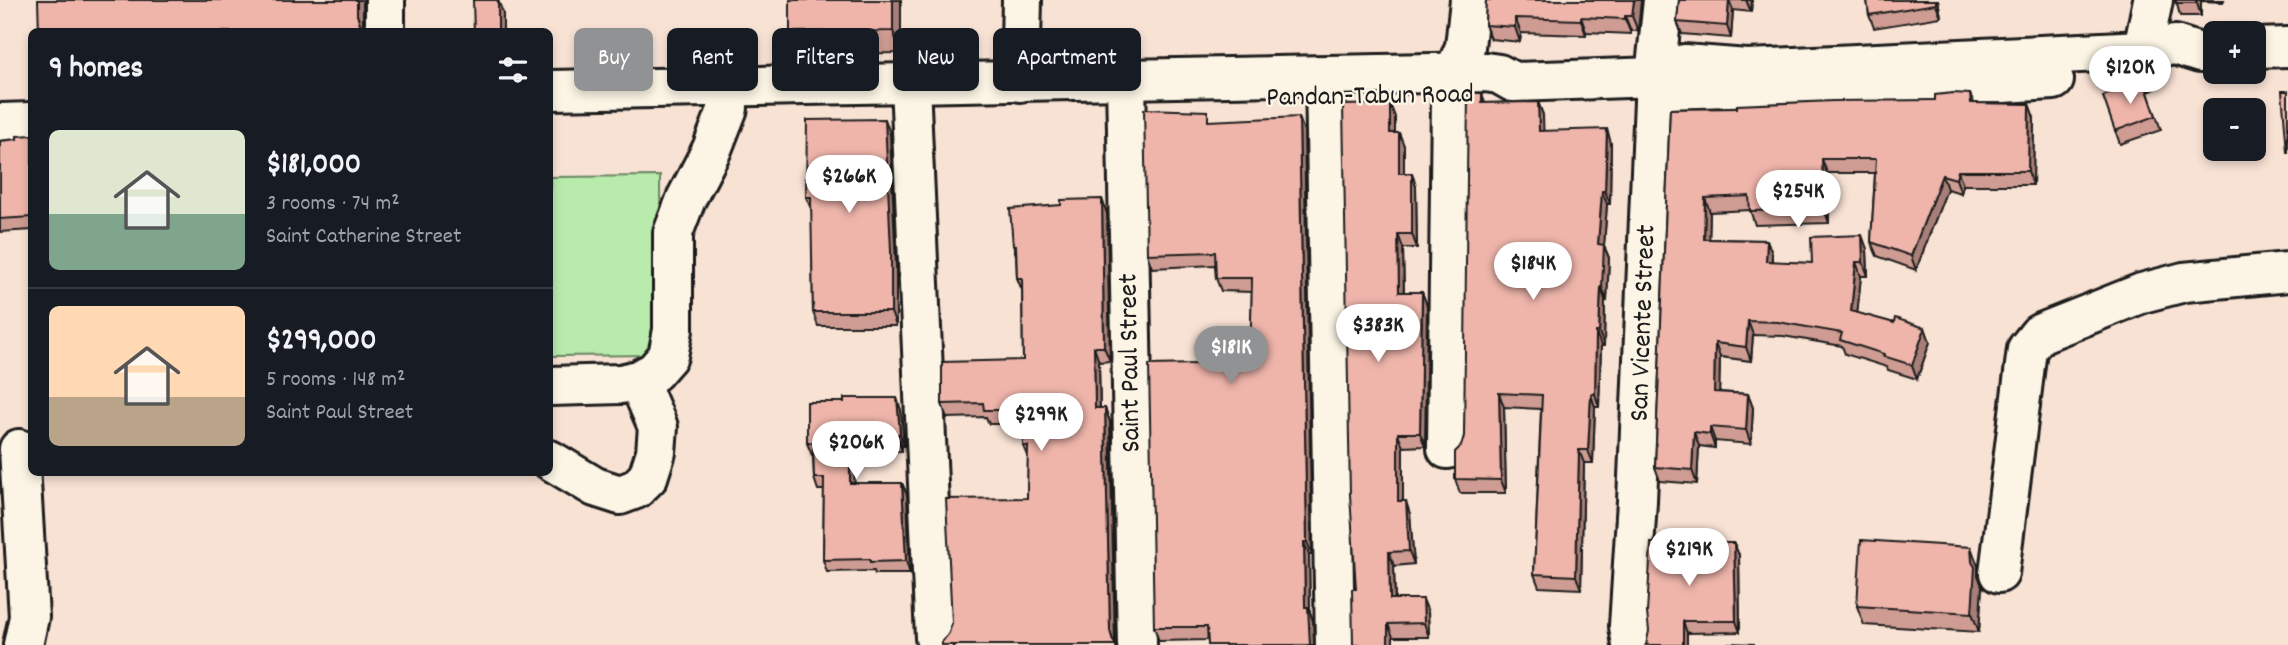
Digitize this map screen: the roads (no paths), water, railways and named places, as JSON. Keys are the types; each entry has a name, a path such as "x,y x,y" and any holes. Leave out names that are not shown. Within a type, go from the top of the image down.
{"street":[{"path":"384,28 385,0"},
{"path":"1021,28 1022,0"},
{"path":"1447,449 1453,85 1465,47 1471,0"},
{"name":"San Vicente Street","path":"1632,645 1629,626 1655,77 1663,0"},
{"path":"2143,60 2153,0"},
{"path":"2266,48 2288,47"},
{"name":"Pandan-Tabun Road","path":"1141,91 1453,85 1492,73 1513,82 1655,77 1681,92 1748,83 2143,60 2176,67 2203,54"},
{"name":"Pandan-Tabun Road","path":"553,111 728,108 910,95 993,85"},
{"path":"1325,87 1335,645"},
{"name":"Pandan-Tabun Road","path":"553,90 910,95 1127,91"},
{"name":"Saint Paul Street","path":"1127,91 1138,645"},
{"path":"910,95 934,638"},
{"path":"0,97 28,97"},
{"path":"553,386 621,384 638,380 654,372 668,356 673,330 674,233 686,199 712,149 728,108"},
{"path":"0,123 28,122"},
{"path":"1999,573 2027,349 2039,334 2142,293 2184,282 2288,272"},
{"path":"553,462 595,487 621,495 636,489 648,477 656,452 658,427 638,380"},
{"path":"19,449 29,617 23,645"}]}
